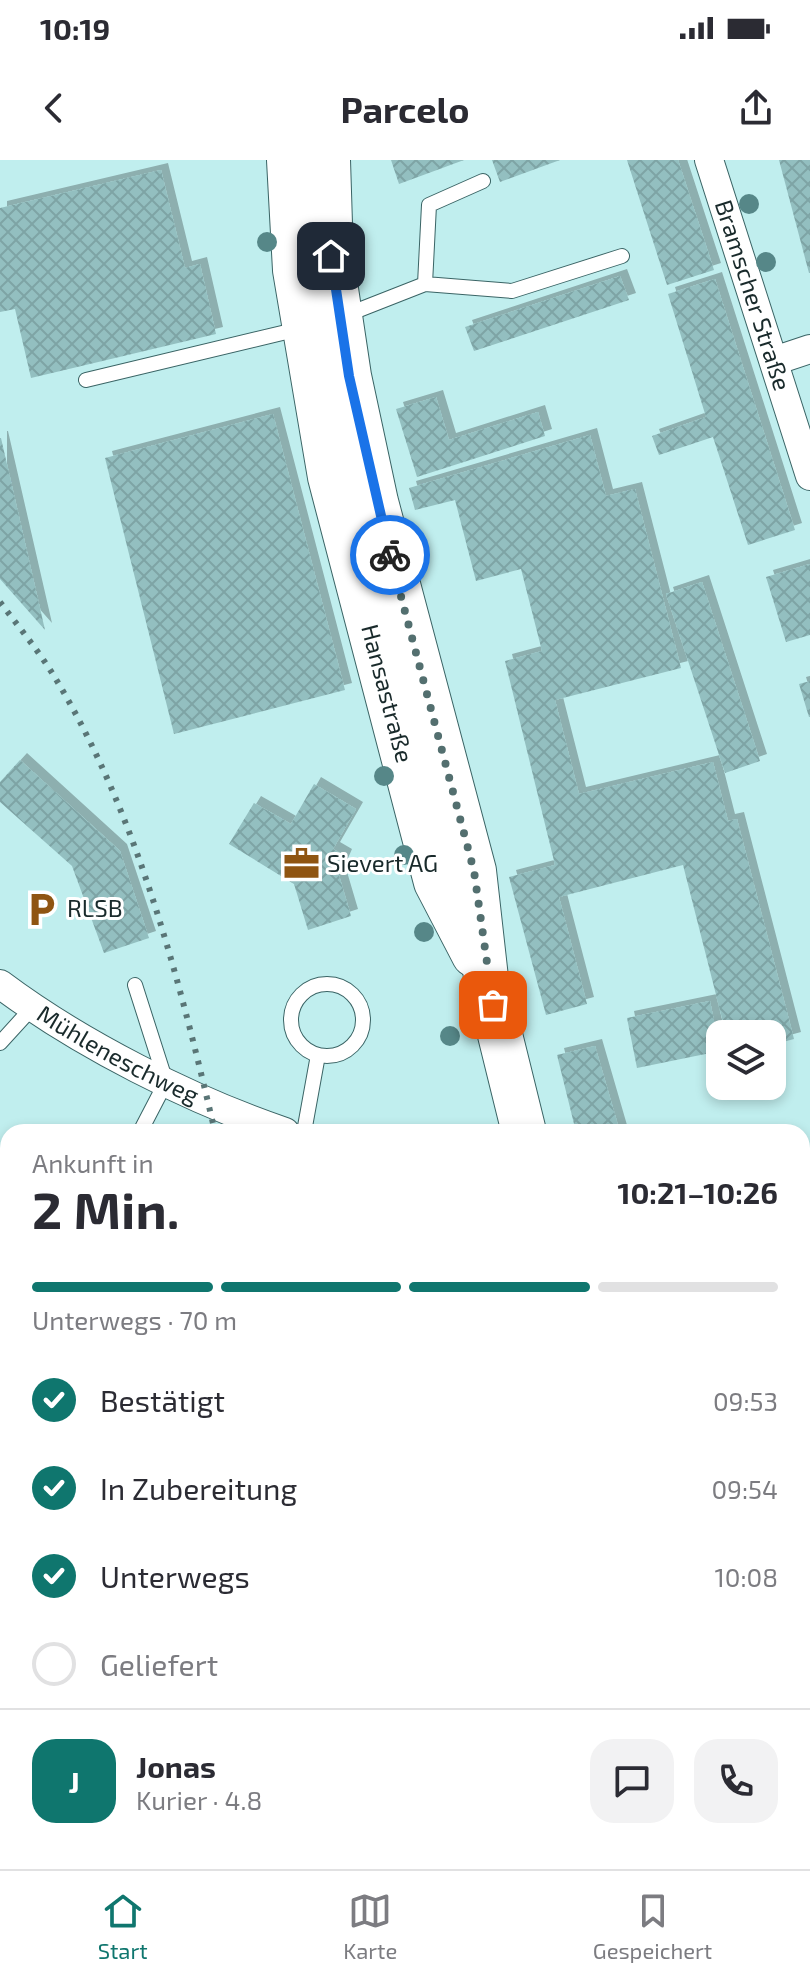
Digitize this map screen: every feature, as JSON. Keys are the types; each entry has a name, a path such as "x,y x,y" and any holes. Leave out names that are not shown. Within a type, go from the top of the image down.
{"main road":[{"name":"Hansastraße","path":"289,160 295,270 321,323 373,488 396,628 443,808 474,871 486,978 522,1124"},
{"name":"Hansastraße","path":"321,323 331,256 328,160"}],"street":[{"name":"Bramscher Straße","path":"709,160 810,476"},
{"path":"774,361 810,349"},
{"name":"Mühleneschweg","path":"0,984 32,1008 166,1082 262,1124"}],"lane":[{"path":"425,284 429,205 483,181"},
{"path":"86,380 321,323 425,284 512,291 622,256"},
{"path":"332,984 344,988 360,1004 362,1027 358,1038 341,1053 318,1055 298,1041 291,1018 300,997 309,989 332,984"},
{"path":"135,985 166,1082 144,1124"},
{"path":"0,1043 32,1008"},
{"path":"305,1124 318,1055"}],"building":[{"path":"391,160 464,160 399,184"},
{"path":"492,160 560,160 500,182"},
{"path":"627,160 678,160 714,270 667,285"},
{"path":"779,160 810,160 810,273 809,273"},
{"path":"161,170 185,268 200,264 216,334 31,378 15,309 0,312 0,208"},
{"path":"620,276 629,300 474,351 465,327"},
{"path":"715,279 795,530 748,545 713,437 659,455 652,436 706,417 668,294"},
{"path":"436,397 449,440 538,412 545,436 417,477 396,409"},
{"path":"273,414 345,690 174,734 105,458"},
{"path":"590,435 606,496 635,489 681,668 555,700 579,794 713,762 728,821 737,819 794,1039 786,1041 786,1020 722,1020 683,865 559,897 587,1004 546,1015 509,877 555,865 505,661 542,651 521,569 476,581 455,500 415,510 409,488"},
{"path":"1,438 45,630 0,579"},
{"path":"810,564 810,635 786,642 766,577"},
{"path":"702,582 760,761 725,773 666,594"},
{"path":"810,681 810,717 809,717 799,684"},
{"path":"20,760 120,851 149,938 104,953 72,866 0,802 0,782"},
{"name":"Sievert AG","path":"314,784 356,809 333,849 345,856 338,872 351,916 308,930 294,884 229,844 254,803 291,824"},
{"path":"710,1001 714,1020 706,1020 706,1054 637,1068 627,1018"},
{"path":"595,1046 618,1124 574,1124 557,1055"}],"railway":[{"path":"0,602 35,647 83,728 132,839 170,956 213,1124"}],"way so far":[{"path":"390,555 474,871 486,978 493,1005"}],"place":[{"name":"Sievert AG","path":"301,864"},
{"name":"RLSB","path":"41,909"}],"route":[{"path":"331,256 349,376 390,555"}]}
